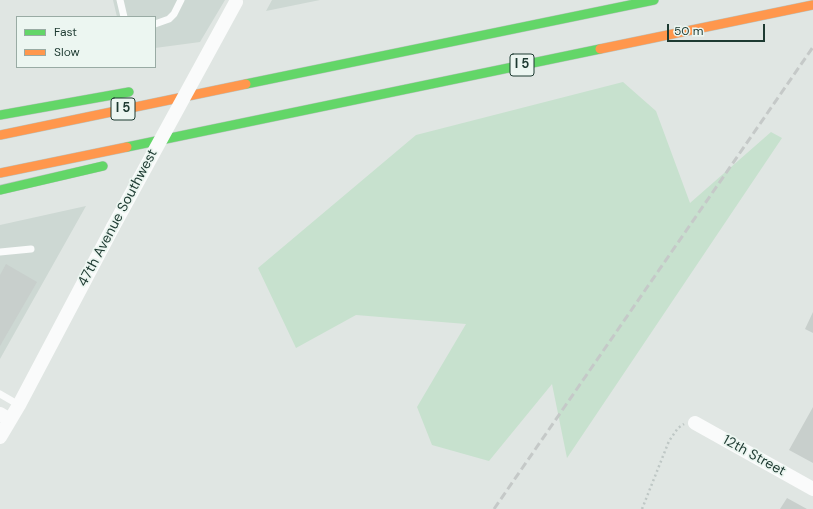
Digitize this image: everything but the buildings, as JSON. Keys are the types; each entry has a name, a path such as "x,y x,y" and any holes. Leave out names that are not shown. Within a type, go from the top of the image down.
{"highway":[{"name":"I 5","path":"0,135 654,0"},
{"name":"I 5","path":"0,172 813,5"},
{"path":"179,86 246,83"},
{"path":"0,115 142,90"},
{"path":"142,155 230,125"},
{"path":"0,190 112,164"}],"street":[{"name":"47th Avenue Southwest","path":"0,437 5,417 19,405 113,227 237,1"},
{"name":"12th Street","path":"695,423 813,489"}],"lane":[{"path":"120,0 124,16"},
{"path":"156,24 169,19 174,14 181,0"},
{"path":"0,252 31,249"},
{"path":"0,394 19,405"}],"path":[{"path":"642,509 670,440 678,428 684,424 695,423"}],"shaded area":[{"path":"113,0 225,0 200,42 156,48 156,16 117,16"},
{"path":"272,0 320,0 266,11"},
{"path":"86,206 0,359 0,225"}],"green space":[{"path":"623,82 656,111 690,203 771,132 782,138 567,458 552,384 489,461 432,445 417,407 466,324 356,315 296,348 258,268 416,135"}],"railway":[{"path":"494,509 813,47"}],"traffic: fast":[{"path":"246,84 654,0"},
{"path":"127,147 600,49"},
{"path":"0,115 129,92"},
{"path":"0,190 103,166"}],"traffic: slow":[{"path":"600,49 813,5"},
{"path":"0,135 246,84"},
{"path":"0,173 127,147"}]}
